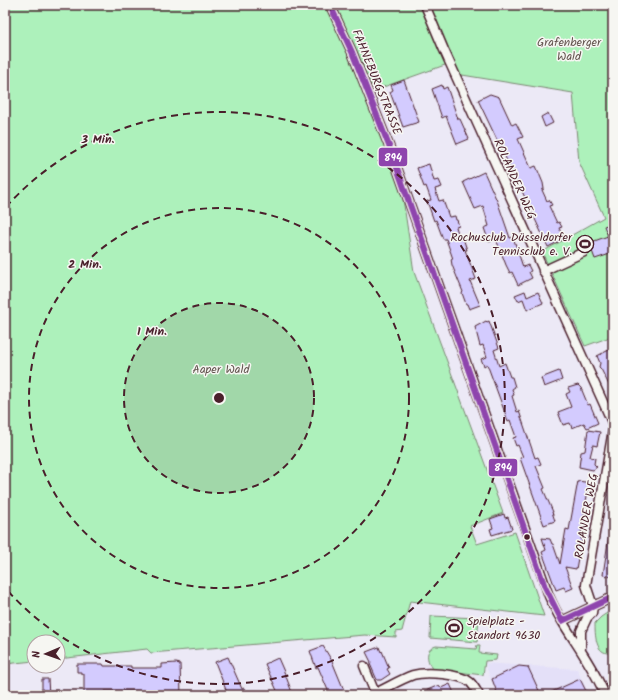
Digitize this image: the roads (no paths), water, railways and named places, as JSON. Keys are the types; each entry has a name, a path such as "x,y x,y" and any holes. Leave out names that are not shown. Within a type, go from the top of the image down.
{"street":[{"name":"FAHNEBURGSTRASSE","path":"330,5 352,52 391,151 545,587 562,621 591,666 605,695"},
{"name":"ROLANDER WEG","path":"425,5 613,425 586,586 593,606"},
{"path":"543,271 584,252"},
{"path":"562,621 613,597"},
{"path":"581,650 580,631 587,618 592,613 593,606"},
{"path":"364,666 373,694 411,676 428,674 447,675 466,679 476,688 478,695"}],"place":[{"name":"Rochusclub Düsseldorfer Tennisclub e. V.","path":"585,244"},
{"name":"Spielplatz - Standort 9630","path":"454,628"}],"park label":[{"name":"Grafenberger Wald","path":"569,49"},
{"name":"Aaper Wald","path":"221,369"}]}
